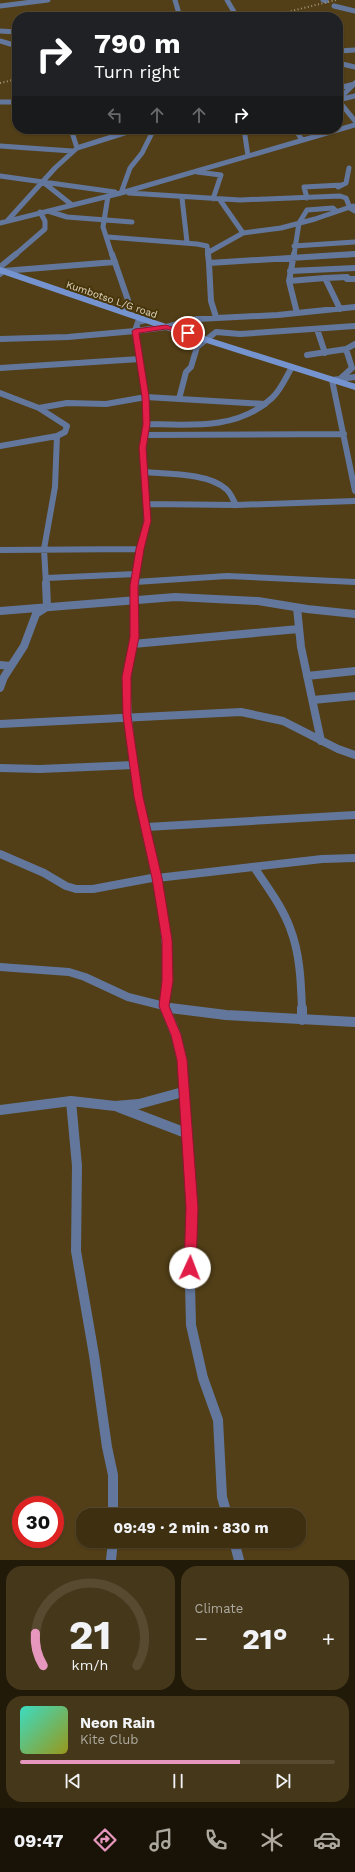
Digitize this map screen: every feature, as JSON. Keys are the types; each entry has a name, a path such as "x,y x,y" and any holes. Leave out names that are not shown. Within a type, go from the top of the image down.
{"main road":[{"name":"Kumbotso L/G road","path":"1,271 166,327 206,338 355,388"}],"street":[{"path":"0,6 48,0"},
{"path":"174,0 178,12"},
{"path":"227,0 234,12"},
{"path":"334,6 355,11"},
{"path":"0,31 12,32"},
{"path":"0,41 12,45"},
{"path":"343,51 355,50"},
{"path":"343,64 355,67"},
{"path":"343,87 355,84"},
{"path":"343,95 355,84"},
{"path":"343,89 348,90"},
{"path":"343,99 355,96"},
{"path":"0,102 12,102"},
{"path":"343,106 355,121 352,126"},
{"path":"72,134 75,150"},
{"path":"0,146 75,150 122,134"},
{"path":"122,193 130,168 148,143 152,134"},
{"path":"245,134 248,156"},
{"path":"298,134 302,140"},
{"path":"0,222 122,193 323,134"},
{"path":"7,220 75,150"},
{"path":"297,313 289,280 299,223 307,210 335,210 353,208 338,187 346,183 349,168"},
{"path":"192,172 221,175 213,200"},
{"path":"0,176 122,193 213,200 344,197"},
{"path":"43,182 72,205"},
{"path":"307,198 304,187 342,185"},
{"path":"108,196 103,227 108,237 129,303 125,312"},
{"path":"326,197 335,210"},
{"path":"182,198 187,242"},
{"path":"220,200 243,233"},
{"path":"209,252 243,233 260,232 299,223 335,210"},
{"path":"47,211 67,217 132,222"},
{"path":"1,271 45,229 45,221 40,212"},
{"path":"108,237 187,242 207,246 209,252 210,296 216,317"},
{"path":"294,246 355,242"},
{"path":"209,263 355,254"},
{"path":"1,271 115,262"},
{"path":"290,271 355,268"},
{"path":"289,280 347,277 347,279 355,279"},
{"path":"325,278 340,309"},
{"path":"0,339 81,336 166,327 197,319 278,315 355,307"},
{"path":"146,320 138,322 135,331 146,397 147,424 143,448 147,521 140,549 135,582 133,644 127,677 127,716 134,765 157,878 167,940 168,981 164,1006 176,1035 182,1060 192,1208 190,1284 191,1325 204,1378 218,1420 222,1497 225,1508"},
{"path":"179,399 186,372 191,367 197,347 206,338 216,332 240,334 355,326"},
{"path":"316,328 325,353"},
{"path":"307,356 346,349 355,344"},
{"path":"341,378 352,368 346,349"},
{"path":"0,368 140,359"},
{"path":"147,424 208,426 237,420 265,404 273,397 292,367"},
{"path":"355,377 332,380 355,491"},
{"path":"0,393 39,408 67,426 65,432 57,436 0,446"},
{"path":"39,408 67,403 106,404 146,397 265,404"},
{"path":"145,435 344,434"},
{"path":"47,607 44,550 55,487 57,436"},
{"path":"144,472 203,479 218,484 227,490 236,504"},
{"path":"147,504 236,504 355,500"},
{"path":"0,550 140,549"},
{"path":"46,578 136,574"},
{"path":"135,582 227,576 355,582"},
{"path":"0,611 175,597 251,601 297,608 355,614"},
{"path":"0,688 10,666 24,646 36,614 47,607"},
{"path":"297,608 301,647 321,741"},
{"path":"133,644 299,629"},
{"path":"0,665 10,666"},
{"path":"308,676 355,671"},
{"path":"313,700 355,696"},
{"path":"0,724 127,716 241,712 265,715 289,723 341,751 355,755"},
{"path":"0,768 40,769 134,765"},
{"path":"146,827 355,815"},
{"path":"0,854 44,873 76,890 94,889 157,878 322,859 355,858"},
{"path":"254,867 291,929 302,984 302,1020"},
{"path":"0,967 69,972 85,977 128,997 164,1006 226,1015 355,1022"},
{"path":"0,1110 37,1104 71,1101 115,1106 139,1104 183,1092"},
{"path":"71,1101 77,1166 76,1251 94,1355 107,1447 113,1475 113,1508"},
{"path":"115,1106 186,1133"},
{"path":"111,1560 113,1548"},
{"path":"235,1548 238,1560"}],"railway":[{"path":"287,12 336,0"},
{"path":"0,83 12,80"}],"route":[{"path":"188,333 166,327 135,331 146,397 147,424 143,448 147,521 140,549 134,586 134,637 127,677 126,693 127,716 139,797 157,878 167,940 168,981 164,1006 176,1035 182,1060 192,1208 190,1268"}]}
